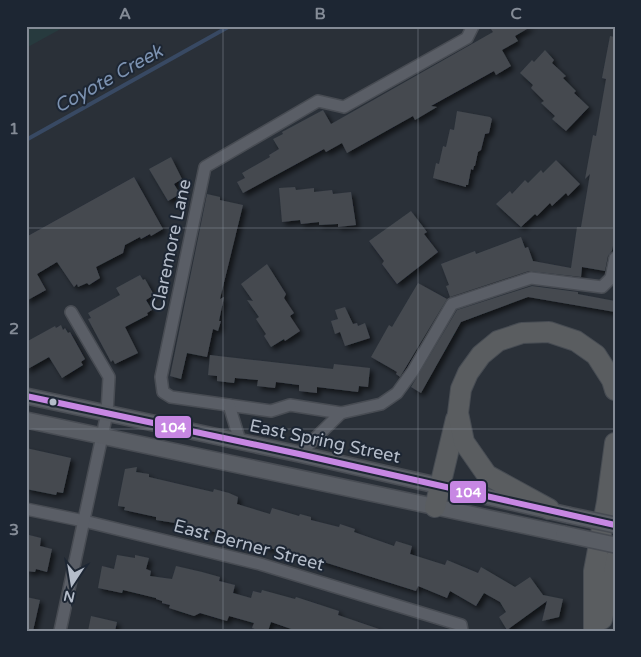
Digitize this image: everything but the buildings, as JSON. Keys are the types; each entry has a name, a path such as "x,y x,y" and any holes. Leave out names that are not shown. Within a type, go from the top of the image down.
{"highway":[{"path":"435,507 462,389 468,373 481,355 498,340 522,332 549,332 576,341 596,355 612,380 615,390"},
{"path":"458,413 464,442 487,475 549,510"},
{"path":"594,631 594,570 607,502 615,443"},
{"path":"600,631 615,560"}],"main road":[{"name":"East Spring Street","path":"26,396 240,441 615,525"},
{"path":"26,420 615,545"}],"street":[{"name":"Claremore Lane","path":"473,26 466,38 344,107 318,101 205,167 161,377 163,392 171,397 271,411 290,405 341,413 381,404 397,394 413,371 452,304 531,278 602,287 611,278 615,258"},
{"path":"60,631 107,413 109,378 71,312"},
{"path":"229,405 240,441"},
{"path":"299,454 341,413"},
{"name":"East Berner Street","path":"26,509 84,521 260,564 461,628"}],"green space":[{"path":"26,26 66,26 26,48"}],"waterway":[{"name":"Coyote Creek","path":"26,140 230,26"}],"transit line":[{"name":"104","path":"26,396 299,454 615,525"}]}
